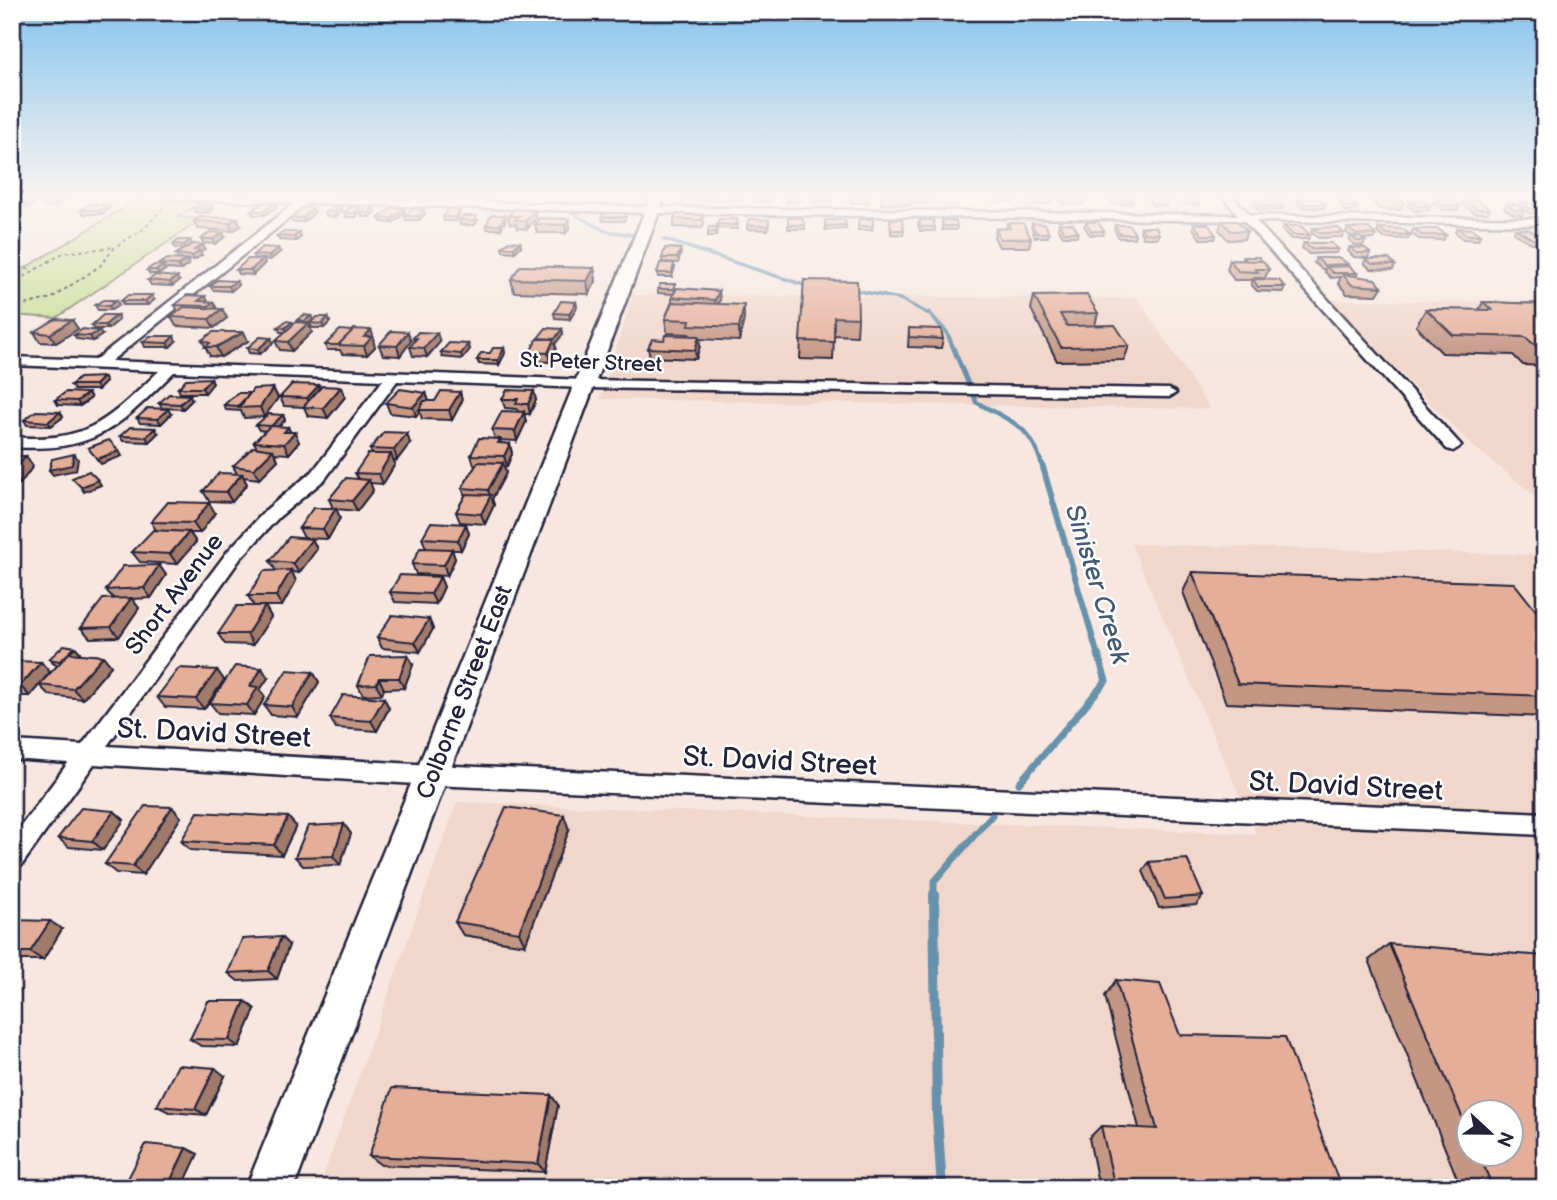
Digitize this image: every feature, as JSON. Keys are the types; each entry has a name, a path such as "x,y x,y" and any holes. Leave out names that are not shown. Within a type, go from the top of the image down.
{"main road":[{"name":"Colborne Street East","path":"270,1188 636,252"}],"street":[{"path":"97,365 239,252"},
{"path":"1277,252 1453,446"},
{"name":"St. Peter Street","path":"12,361 585,384 1169,393"},
{"path":"12,442 44,444 89,436 171,367"},
{"name":"Short Avenue","path":"12,858 234,555 273,513 319,475 393,376"},
{"name":"St. David Street","path":"12,750 432,775 1545,824"}],"path":[{"path":"12,284 63,253 72,252"},
{"path":"12,308 51,298 100,266 111,252"},
{"path":"12,268 34,269"}],"shaded area":[{"path":"633,295 1137,298 1210,409 600,399"},
{"path":"1327,300 1545,302 1545,504 1473,446"},
{"path":"1131,544 1545,555 1545,1188 319,1188 457,802 1256,834"}],"green space":[{"path":"51,252 153,252 56,318 12,315 12,276"}],"building":[{"path":"179,252 198,252 192,256 176,254"},
{"path":"256,252 274,252 269,256 253,255"},
{"path":"664,252 680,252 677,258 662,258"},
{"path":"1243,257 1259,257 1262,261 1247,261"},
{"path":"1316,258 1340,258 1348,264 1324,265"},
{"path":"168,259 187,260 178,265 159,264"},
{"path":"248,259 263,259 251,270 236,270"},
{"path":"1366,259 1389,259 1395,265 1372,264"},
{"path":"1230,260 1263,261 1269,269 1255,269 1258,272 1238,271"},
{"path":"660,263 674,263 672,273 657,273"},
{"path":"154,265 163,266 156,270 147,270"},
{"path":"520,266 594,268 587,281 511,279"},
{"path":"1349,266 1357,273 1333,273 1326,267"},
{"path":"1342,274 1375,279 1382,287 1352,285"},
{"path":"156,275 177,277 170,282 148,280"},
{"path":"1253,279 1279,280 1285,287 1258,287"},
{"path":"217,280 236,281 229,286 210,286"},
{"path":"804,280 857,281 858,318 834,317 834,342 800,341"},
{"path":"660,284 675,284 673,289 658,289"},
{"path":"677,288 719,291 715,300 672,297"},
{"path":"128,295 152,295 145,301 121,301"},
{"path":"187,295 205,296 198,301 213,302 208,306 175,305"},
{"path":"1087,295 1098,313 1060,314 1067,326 1115,325 1129,346 1061,347 1034,296"},
{"path":"103,300 116,300 109,306 95,305"},
{"path":"561,301 576,302 569,314 554,313"},
{"path":"672,302 744,305 739,327 689,325 690,320 665,319"},
{"path":"1483,302 1545,304 1545,347 1536,346 1525,337 1453,335 1426,309 1492,310"},
{"path":"184,307 222,309 209,319 171,317"},
{"path":"103,315 117,315 105,325 92,325"},
{"path":"304,315 311,316 304,321 297,320"},
{"path":"317,317 328,317 322,324 310,323"},
{"path":"56,319 72,320 50,334 34,332"},
{"path":"286,321 292,322 285,328 278,327"},
{"path":"296,322 308,323 288,342 275,341"},
{"path":"546,328 562,329 554,340 538,338"},
{"path":"909,328 941,329 943,339 909,337"},
{"path":"83,329 99,331 90,336 74,335"},
{"path":"354,329 371,330 364,337 372,337 364,346 338,345"},
{"path":"340,330 352,331 338,345 325,345"},
{"path":"391,331 408,332 397,346 379,345"},
{"path":"213,332 244,332 216,347 205,347 210,343 202,340"},
{"path":"418,332 437,333 424,348 410,347"},
{"path":"665,335 699,336 695,350 648,348 652,339 664,340"},
{"path":"150,336 174,336 167,343 143,342"},
{"path":"260,337 271,338 258,349 247,348"},
{"path":"537,339 554,339 548,353 530,352"},
{"path":"449,343 468,344 461,354 441,352"},
{"path":"493,348 504,348 498,360 477,360 481,353 490,353"},
{"path":"103,377 95,385 71,385 79,378"},
{"path":"211,378 202,388 178,388 186,379"},
{"path":"292,384 319,385 307,398 280,397"},
{"path":"322,386 341,387 323,408 303,407"},
{"path":"273,388 260,407 239,408 253,389"},
{"path":"400,389 426,393 413,407 386,403"},
{"path":"507,390 534,391 528,404 516,404 518,399 502,399"},
{"path":"441,391 460,392 449,410 419,410 424,401 435,401"},
{"path":"66,392 88,393 77,401 55,400"},
{"path":"237,393 250,393 238,406 224,405"},
{"path":"169,394 190,395 180,404 159,403"},
{"path":"148,408 168,409 158,419 137,418"},
{"path":"36,411 60,412 48,422 24,420"},
{"path":"502,411 524,412 515,431 492,430"},
{"path":"269,414 283,415 271,426 256,425"},
{"path":"270,426 288,427 284,432 295,432 284,444 254,442"},
{"path":"130,427 155,428 146,437 120,436"},
{"path":"384,432 407,433 394,450 370,449"},
{"path":"479,438 500,439 498,443 510,444 504,456 471,455"},
{"path":"109,440 119,451 97,459 88,448"},
{"path":"253,447 273,450 254,469 233,466"},
{"path":"74,454 72,465 49,470 52,459"},
{"path":"368,454 391,454 379,474 355,473"},
{"path":"26,456 12,473 12,457"},
{"path":"478,462 503,463 488,490 462,488"},
{"path":"89,471 98,480 81,487 72,478"},
{"path":"219,473 242,474 226,492 203,491"},
{"path":"346,478 369,480 352,501 329,499"},
{"path":"466,494 491,495 481,514 456,512"},
{"path":"168,502 209,503 193,523 151,522"},
{"path":"313,508 336,508 323,529 299,528"},
{"path":"431,522 466,524 458,540 422,538"},
{"path":"153,530 189,532 170,554 132,552"},
{"path":"289,537 312,539 293,563 270,561"},
{"path":"420,548 452,549 444,565 412,564"},
{"path":"159,565 144,588 106,590 123,566"},
{"path":"291,570 276,596 248,596 264,571"},
{"path":"1192,572 1514,583 1545,622 1545,696 1238,684"},
{"path":"400,575 440,577 431,594 390,592"},
{"path":"131,598 111,627 81,628 103,599"},
{"path":"237,606 265,606 247,634 218,634"},
{"path":"392,615 429,619 415,642 377,638"},
{"path":"64,645 75,647 60,661 49,659"},
{"path":"69,653 103,656 73,689 39,685"},
{"path":"408,655 399,678 379,678 376,684 358,685 370,656"},
{"path":"12,661 41,662 20,686 12,686"},
{"path":"235,666 262,668 250,686 258,687 247,705 210,703"},
{"path":"179,668 217,670 196,699 157,697"},
{"path":"287,670 313,672 292,707 264,705"},
{"path":"343,695 384,698 371,721 330,718"},
{"path":"145,806 172,807 133,866 105,864"},
{"path":"506,807 564,815 519,932 455,922"},
{"path":"81,808 114,811 92,841 58,838"},
{"path":"198,812 288,817 274,845 181,841"},
{"path":"344,824 333,856 295,857 308,826"},
{"path":"1187,859 1203,896 1165,899 1149,862"},
{"path":"12,920 50,921 30,952 12,952"},
{"path":"281,937 268,971 228,973 242,939"},
{"path":"1389,944 1545,956 1545,1188 1493,1188 1485,1168 1526,1168 1526,1098 1456,1098 1456,1102"},
{"path":"1116,980 1160,984 1180,1035 1285,1037 1341,1188 1115,1188 1101,1126 1157,1129"},
{"path":"208,1001 245,1001 229,1040 190,1039"},
{"path":"178,1065 215,1068 195,1109 157,1106"},
{"path":"392,1088 551,1095 538,1164 369,1156"},
{"path":"146,1144 186,1148 167,1188 123,1188"}],"waterway":[{"name":"Sinister Creek","path":"703,252 810,287"},
{"name":"Sinister Creek","path":"849,289 900,299 931,315"},
{"name":"Sinister Creek","path":"931,315 947,333 968,383"},
{"name":"Sinister Creek","path":"974,396 976,402 1025,432 1032,441 1042,465"},
{"name":"Sinister Creek","path":"1042,464 1098,656"},
{"name":"Sinister Creek","path":"1019,783 1106,681 1098,654"},
{"name":"Sinister Creek","path":"934,894 934,882 992,815"},
{"name":"Sinister Creek","path":"934,894 937,1115 942,1188"}]}
